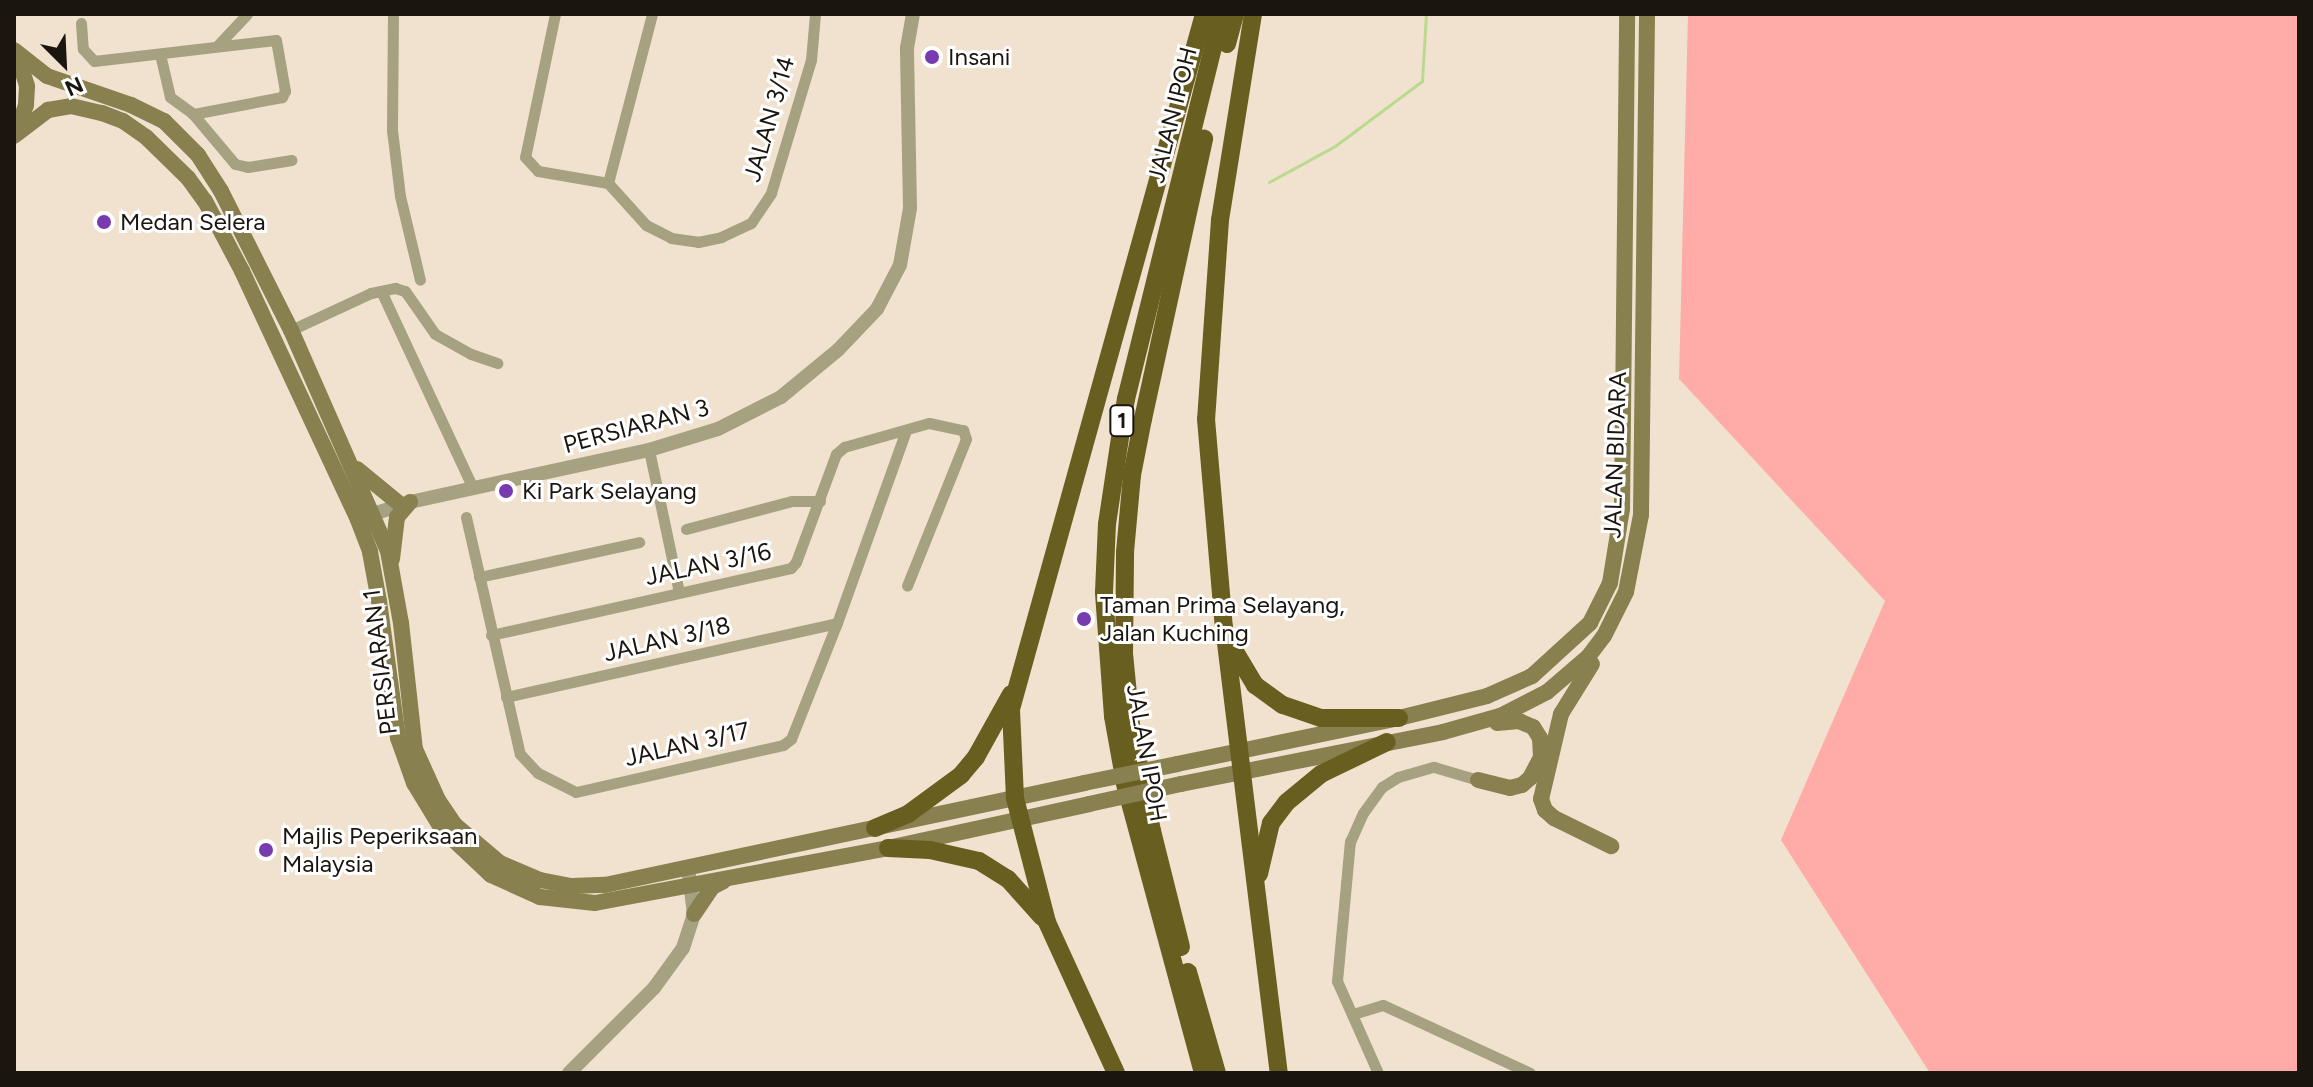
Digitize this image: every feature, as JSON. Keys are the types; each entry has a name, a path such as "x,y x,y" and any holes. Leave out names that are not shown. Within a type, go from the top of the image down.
{"highway":[{"path":"1116,1073 1047,922 1015,798 1011,709 1204,14"},
{"name":"JALAN IPOH","path":"1203,1073 1125,783 1113,716 1104,592 1107,524 1126,399 1221,14"},
{"name":"JALAN IPOH","path":"1217,1073 1152,831 1131,725 1124,612 1132,475 1235,14"},
{"path":"1253,14 1220,220 1206,419 1224,627 1260,939 1279,1073"},
{"path":"1224,627 1247,675 1283,705 1330,719 1399,718"},
{"path":"875,828 908,814 961,775 976,757 1015,688"},
{"path":"1260,939 1259,862 1271,823 1287,802 1321,774 1387,742"},
{"path":"888,848 930,850 979,861 1008,879 1047,922"}],"main road":[{"name":"JALAN BIDARA","path":"1084,783 1474,700 1532,676 1590,623 1610,583 1622,509 1627,14"},
{"name":"JALAN BIDARA","path":"1089,804 1241,770 1443,732 1522,707 1547,692 1588,657 1604,636 1626,592 1641,515 1647,14"},
{"path":"14,38 65,84"},
{"path":"14,50 27,86 26,105 14,135"},
{"name":"PERSIARAN 1","path":"14,50 33,67 65,84 131,105 164,121 182,137 236,217 353,465 366,517 398,738 414,783 442,829 491,875 540,897 595,903 689,875 875,828 1084,783"},
{"path":"14,135 48,110 71,106"},
{"path":"14,147 71,106"},
{"name":"PERSIARAN 1","path":"71,106 123,121 146,137 188,178 205,201 391,564 415,749 438,800 454,824 500,863 540,880 572,886 689,875 736,876 888,848 1089,804"},
{"path":"353,465 405,504 397,517 391,564"},
{"path":"1611,846 1545,810 1541,792 1566,702 1619,625 1631,601 1640,564 1641,515"},
{"path":"1443,732 1513,721 1530,725 1537,732 1541,757 1527,782 1510,788 1478,780"},
{"path":"1478,780 1513,797 1521,797 1537,786 1549,768"},
{"path":"694,914 712,887 736,876"}],"street":[{"path":"217,47 247,14"},
{"path":"393,14 392,130 400,196 420,280"},
{"path":"555,14 525,157 538,171 608,183 652,14"},
{"name":"JALAN 3/14","path":"608,183 646,225 671,238 698,242 721,237 751,223 762,211 780,169 811,60 815,14"},
{"name":"PERSIARAN 3","path":"366,517 405,504 649,450 718,429 781,397 838,350 877,309 900,265 910,208 907,48 913,14"},
{"path":"81,23 83,49 94,61 276,40 285,94 278,99 193,114"},
{"path":"160,54 170,97 193,114 242,167 291,160"},
{"path":"291,330 381,291 405,291 435,334 471,354 497,363"},
{"path":"381,291 473,488"},
{"path":"905,433 929,423 963,430 966,434 907,586"},
{"name":"JALAN 3/16","path":"491,635 791,568 836,454 844,447 905,433"},
{"name":"JALAN 3/17","path":"466,517 520,754 538,773 576,792 783,745 791,739 837,623 905,433"},
{"path":"649,450 679,592"},
{"path":"686,529 792,501 820,501"},
{"path":"479,577 639,542"},
{"name":"JALAN 3/18","path":"506,697 837,623"},
{"path":"1378,1073 1337,981 1349,856 1356,829 1371,802 1390,781 1420,769 1446,768 1478,780"},
{"path":"569,1073 673,966 683,948 694,914 689,875"},
{"path":"1353,1014 1383,1005 1530,1073"}],"shaded area":[{"path":"1688,14 2299,14 2299,1073 1930,1073 1781,840 1885,601 1679,379"}],"waterway":[{"path":"1269,182 1335,146 1422,81 1426,14"}],"place":[{"name":"Insani","path":"932,57"},
{"name":"Medan Selera","path":"104,222"},
{"name":"Ki Park Selayang","path":"506,491"},
{"name":"Taman Prima Selayang, Jalan Kuching","path":"1084,619"},
{"name":"Majlis Peperiksaan Malaysia","path":"266,850"}]}
